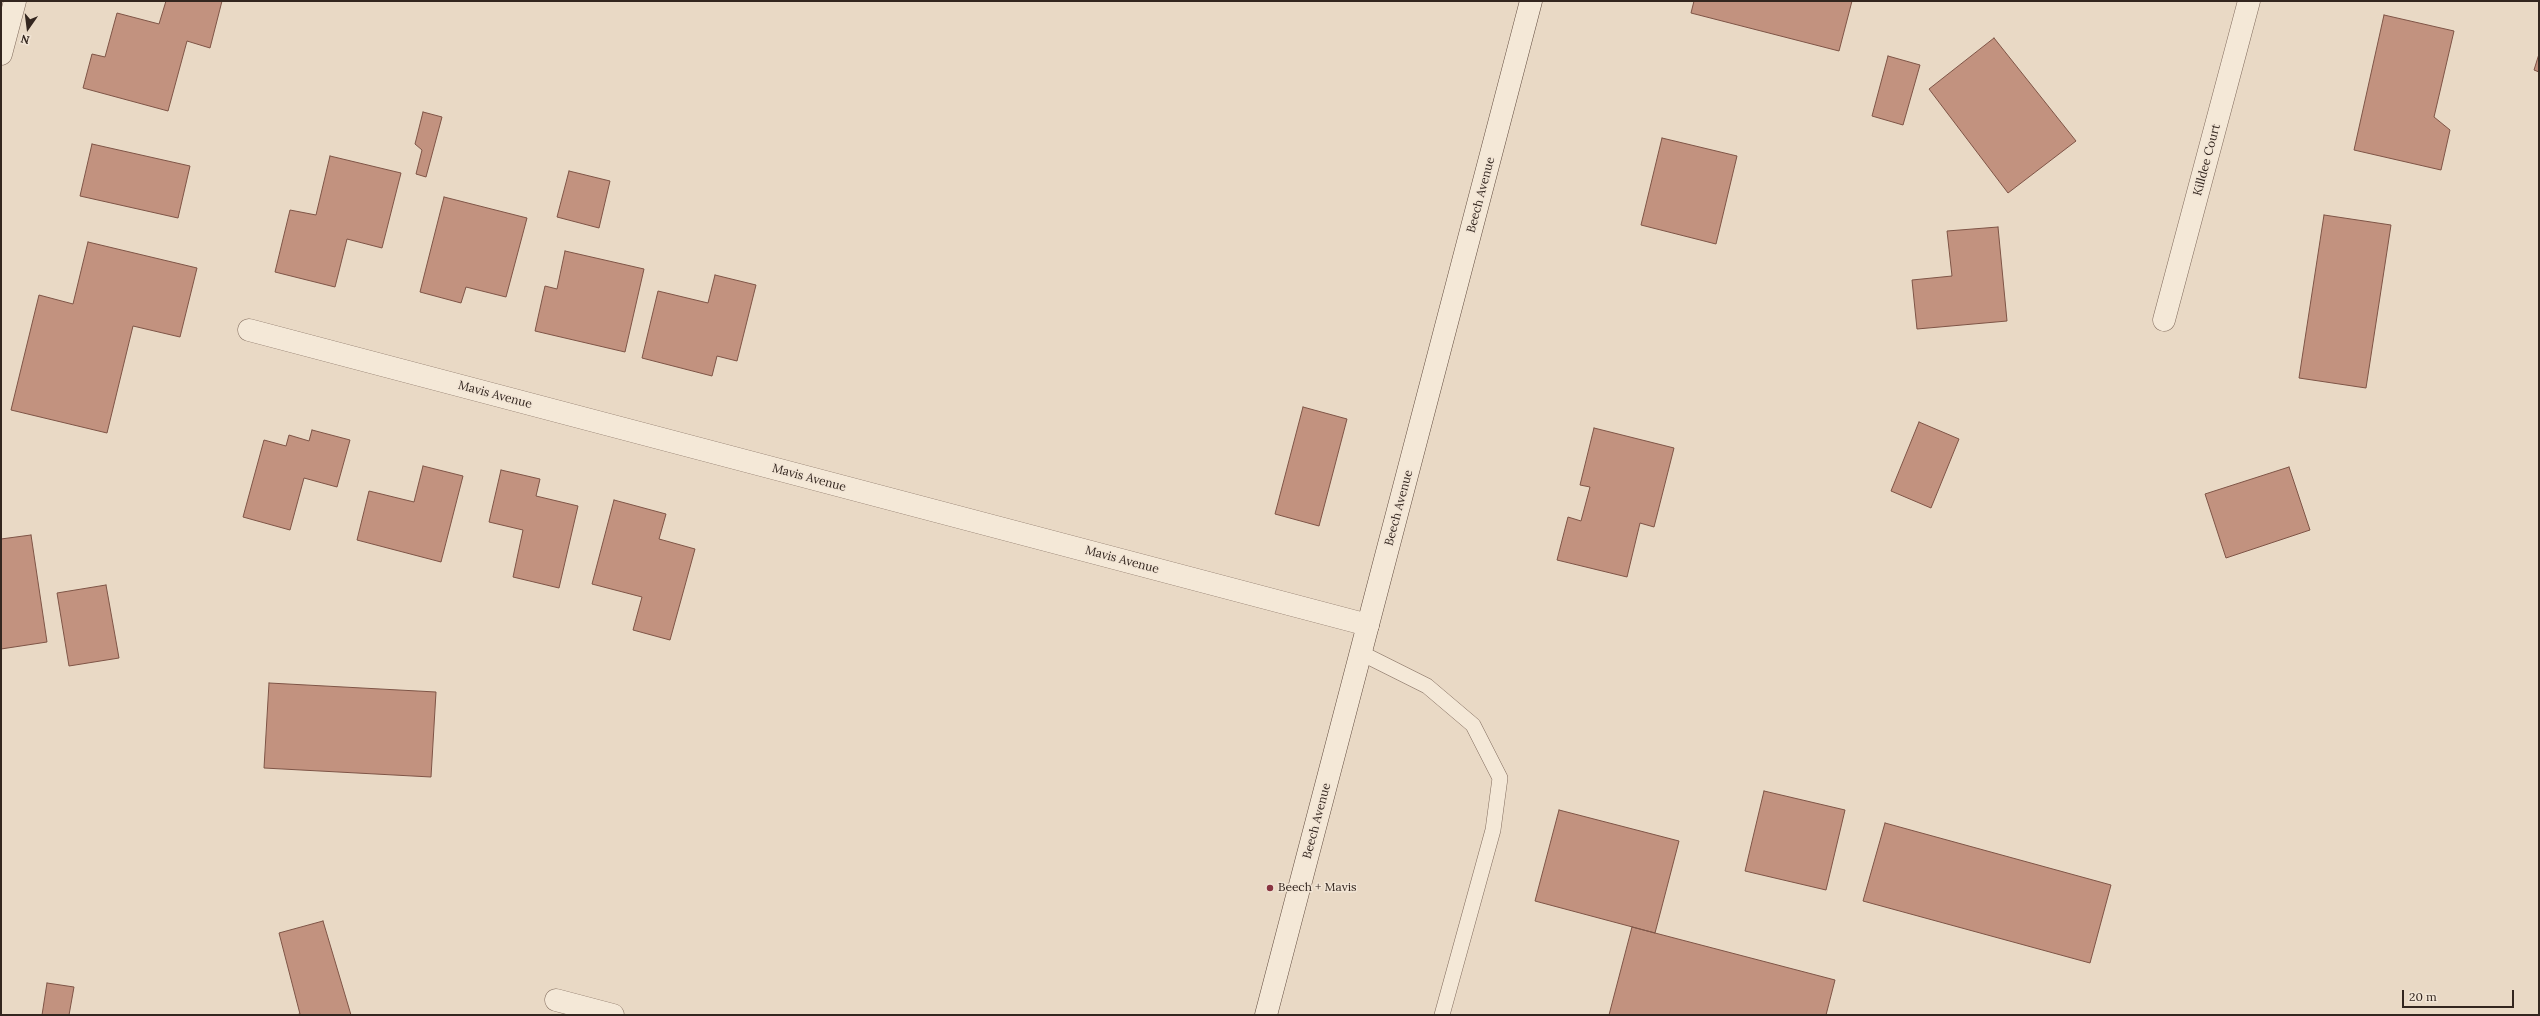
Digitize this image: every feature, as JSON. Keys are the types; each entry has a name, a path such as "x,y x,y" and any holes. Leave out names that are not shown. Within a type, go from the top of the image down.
{"street":[{"path":"1,54 15,1"},
{"name":"Beech Avenue","path":"1266,1015 1531,1"},
{"name":"Killdee Court","path":"2164,320 2249,1"},
{"name":"Mavis Avenue","path":"249,330 1368,625"},
{"path":"556,1000 613,1015"}],"lane":[{"path":"1361,654 1427,686 1473,726 1500,778 1493,830 1442,1015"}],"building":[{"path":"166,1 222,1 210,48 187,41 168,111 83,88 92,54 105,57 117,13 159,24"},
{"path":"1694,1 1852,1 1839,51 1691,13"},
{"path":"2384,15 2454,31 2434,117 2450,130 2441,170 2354,150"},
{"path":"1994,38 2076,141 2008,193 1929,89"},
{"path":"2539,54 2539,72 2534,70"},
{"path":"1888,56 1920,65 1903,125 1872,116"},
{"path":"423,112 442,117 426,177 416,174 422,150 415,144"},
{"path":"1662,138 1737,156 1716,244 1641,225"},
{"path":"92,144 190,166 178,218 80,196"},
{"path":"330,156 401,173 382,248 347,239 335,287 275,272 290,210 316,215"},
{"path":"569,171 610,181 599,228 557,217"},
{"path":"444,197 527,218 506,297 466,287 461,303 420,292"},
{"path":"2324,215 2391,225 2366,388 2299,378"},
{"path":"1998,227 2007,321 1917,329 1912,280 1952,276 1947,231"},
{"path":"88,242 197,268 180,337 133,326 107,433 11,410 39,295 73,304"},
{"path":"565,251 644,269 625,352 535,331 545,286 557,289"},
{"path":"715,275 756,285 737,361 717,356 712,376 642,358 658,291 708,303"},
{"path":"1303,407 1347,419 1319,526 1275,514"},
{"path":"1919,422 1959,439 1931,508 1891,491"},
{"path":"1594,428 1674,448 1654,527 1640,523 1627,577 1557,560 1568,517 1581,521 1590,487 1580,485"},
{"path":"312,430 350,440 337,487 304,478 290,530 243,517 264,440 286,446 289,435 309,441"},
{"path":"423,466 463,476 441,562 357,540 369,491 414,502"},
{"path":"2289,467 2310,530 2226,558 2205,494"},
{"path":"501,470 540,479 536,496 578,506 559,588 513,577 523,530 489,522"},
{"path":"614,500 666,514 659,539 695,549 670,640 633,630 642,597 592,584"},
{"path":"31,535 47,642 1,649 1,539"},
{"path":"106,585 119,658 69,666 57,593"},
{"path":"269,683 436,692 431,777 264,768"},
{"path":"1764,791 1845,810 1826,890 1745,871"},
{"path":"1559,810 1679,841 1655,933 1535,901"},
{"path":"1885,823 2111,885 2090,963 1863,901"},
{"path":"323,921 351,1015 295,1015 300,1014 279,933"},
{"path":"1632,927 1835,980 1826,1015 1609,1015"},
{"path":"47,983 74,987 69,1015 42,1015"}],"place":[{"name":"Beech + Mavis","path":"1270,888"}]}
